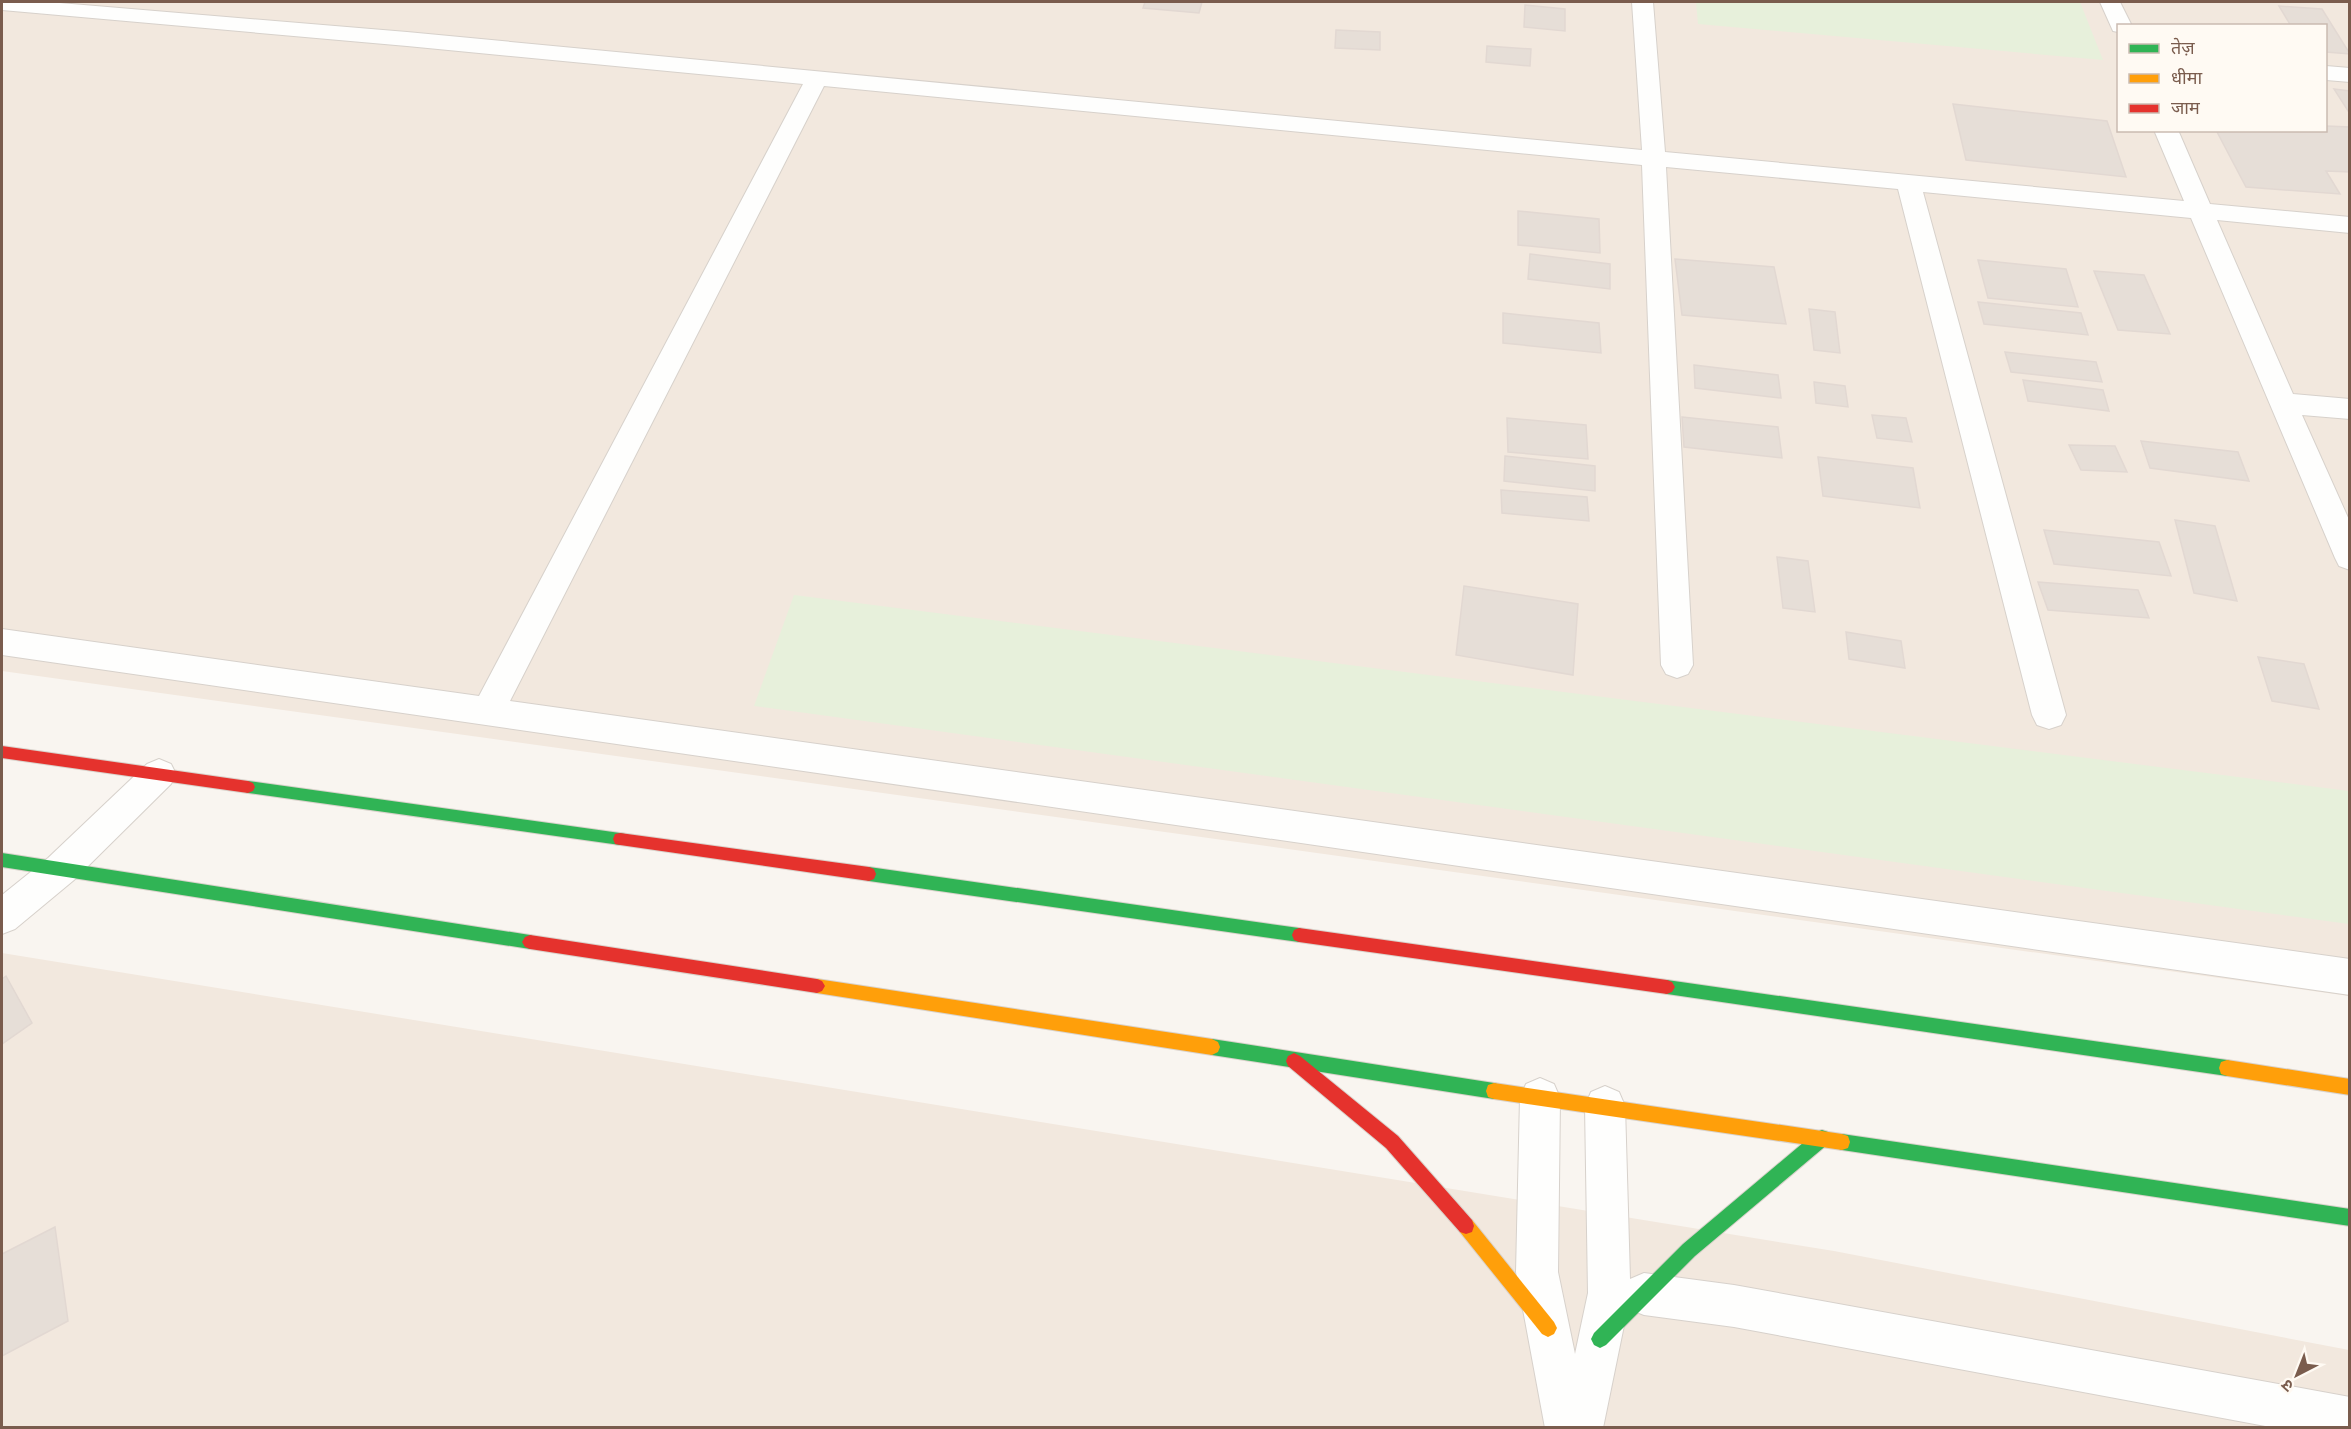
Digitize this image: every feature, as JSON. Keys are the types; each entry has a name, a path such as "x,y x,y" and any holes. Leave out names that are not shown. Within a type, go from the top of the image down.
{"street":[{"path":"192,21 211,2"},
{"path":"1643,2 1654,158 1677,665"},
{"path":"2110,2 2120,24"},
{"path":"2,4 817,78 2349,225"},
{"path":"2327,73 2349,75"},
{"path":"488,712 817,78"},
{"path":"2167,132 2349,558"},
{"path":"1908,182 2049,715"},
{"path":"2283,403 2349,409"},
{"path":"2,642 2349,977"},
{"path":"2,752 2032,1038 2349,1087"},
{"path":"2,917 61,869 159,774"},
{"path":"2,860 1540,1098 1822,1138 2349,1218"},
{"path":"1293,1060 1392,1142 1454,1210 1548,1328"},
{"path":"1540,1098 1538,1272 1567,1428"},
{"path":"1581,1428 1609,1293 1605,1106"},
{"path":"1599,1339 1689,1250 1822,1138"},
{"path":"1644,1294 1734,1306 2349,1419"}],"shaded area":[{"path":"2,2 2349,2 2349,996 2,671"},
{"path":"2,953 1834,1251 2349,1350 2349,1427 2,1427"}],"green space":[{"path":"1696,2 2080,2 2103,60 1698,24"},
{"path":"794,595 2349,791 2349,924 754,706"}],"building":[{"path":"1145,2 1202,2 1199,13 1143,8"},
{"path":"1525,5 1565,9 1565,31 1524,27"},
{"path":"2279,6 2322,9 2350,54 2327,52 2327,24 2290,24"},
{"path":"1336,30 1380,32 1380,50 1335,48"},
{"path":"1487,46 1531,49 1530,66 1486,62"},
{"path":"2334,89 2350,91 2350,114"},
{"path":"1953,104 2107,121 2126,177 1966,160"},
{"path":"2327,126 2350,127 2350,172 2326,171 2340,194 2246,187 2217,132 2327,132"},
{"path":"1518,211 1599,219 1600,253 1518,245"},
{"path":"1530,254 1610,264 1610,289 1528,279"},
{"path":"1675,259 1774,267 1786,324 1682,315"},
{"path":"1978,260 2066,269 2078,307 1988,298"},
{"path":"2094,271 2144,275 2170,334 2118,330"},
{"path":"1978,302 2081,313 2088,335 1984,324"},
{"path":"1809,309 1835,312 1840,353 1814,350"},
{"path":"1503,313 1599,323 1601,353 1503,343"},
{"path":"2005,352 2096,362 2102,382 2011,372"},
{"path":"1694,365 1778,375 1781,398 1695,388"},
{"path":"2023,380 2103,390 2109,411 2028,401"},
{"path":"1814,382 1845,386 1848,407 1816,403"},
{"path":"1872,415 1906,418 1912,442 1877,438"},
{"path":"1682,417 1778,427 1782,458 1684,447"},
{"path":"1507,418 1586,425 1588,459 1508,452"},
{"path":"2141,441 2238,452 2249,481 2150,468"},
{"path":"2069,445 2115,446 2127,472 2081,470"},
{"path":"1505,456 1595,466 1595,491 1504,481"},
{"path":"1818,457 1913,468 1920,508 1823,496"},
{"path":"1501,490 1587,497 1589,521 1502,513"},
{"path":"2175,520 2215,526 2237,601 2194,593"},
{"path":"2044,530 2159,542 2171,576 2054,564"},
{"path":"1777,557 1808,561 1815,612 1783,608"},
{"path":"2038,582 2138,590 2149,618 2048,610"},
{"path":"1464,586 1578,604 1573,675 1456,655"},
{"path":"1846,632 1901,641 1905,668 1849,659"},
{"path":"2258,657 2304,664 2319,709 2272,701"},
{"path":"6,976 32,1023 2,1044 2,979"},
{"path":"55,1227 68,1321 2,1356 2,1254"}],"traffic: fast":[{"path":"248,787 620,839"},
{"path":"2,860 530,942"},
{"path":"869,874 1299,935"},
{"path":"1667,987 2227,1068"},
{"path":"1212,1047 1494,1091"},
{"path":"1600,1339 1689,1250 1822,1138"},
{"path":"1842,1142 2350,1218"}],"traffic: slow":[{"path":"817,986 1212,1047"},
{"path":"2227,1068 2350,1087"},
{"path":"1494,1091 1842,1142"},
{"path":"1466,1226 1548,1328"}],"traffic: jam":[{"path":"2,752 248,787"},
{"path":"620,839 869,874"},
{"path":"1299,935 1667,987"},
{"path":"530,942 817,986"},
{"path":"1294,1061 1392,1142 1466,1226"}]}
